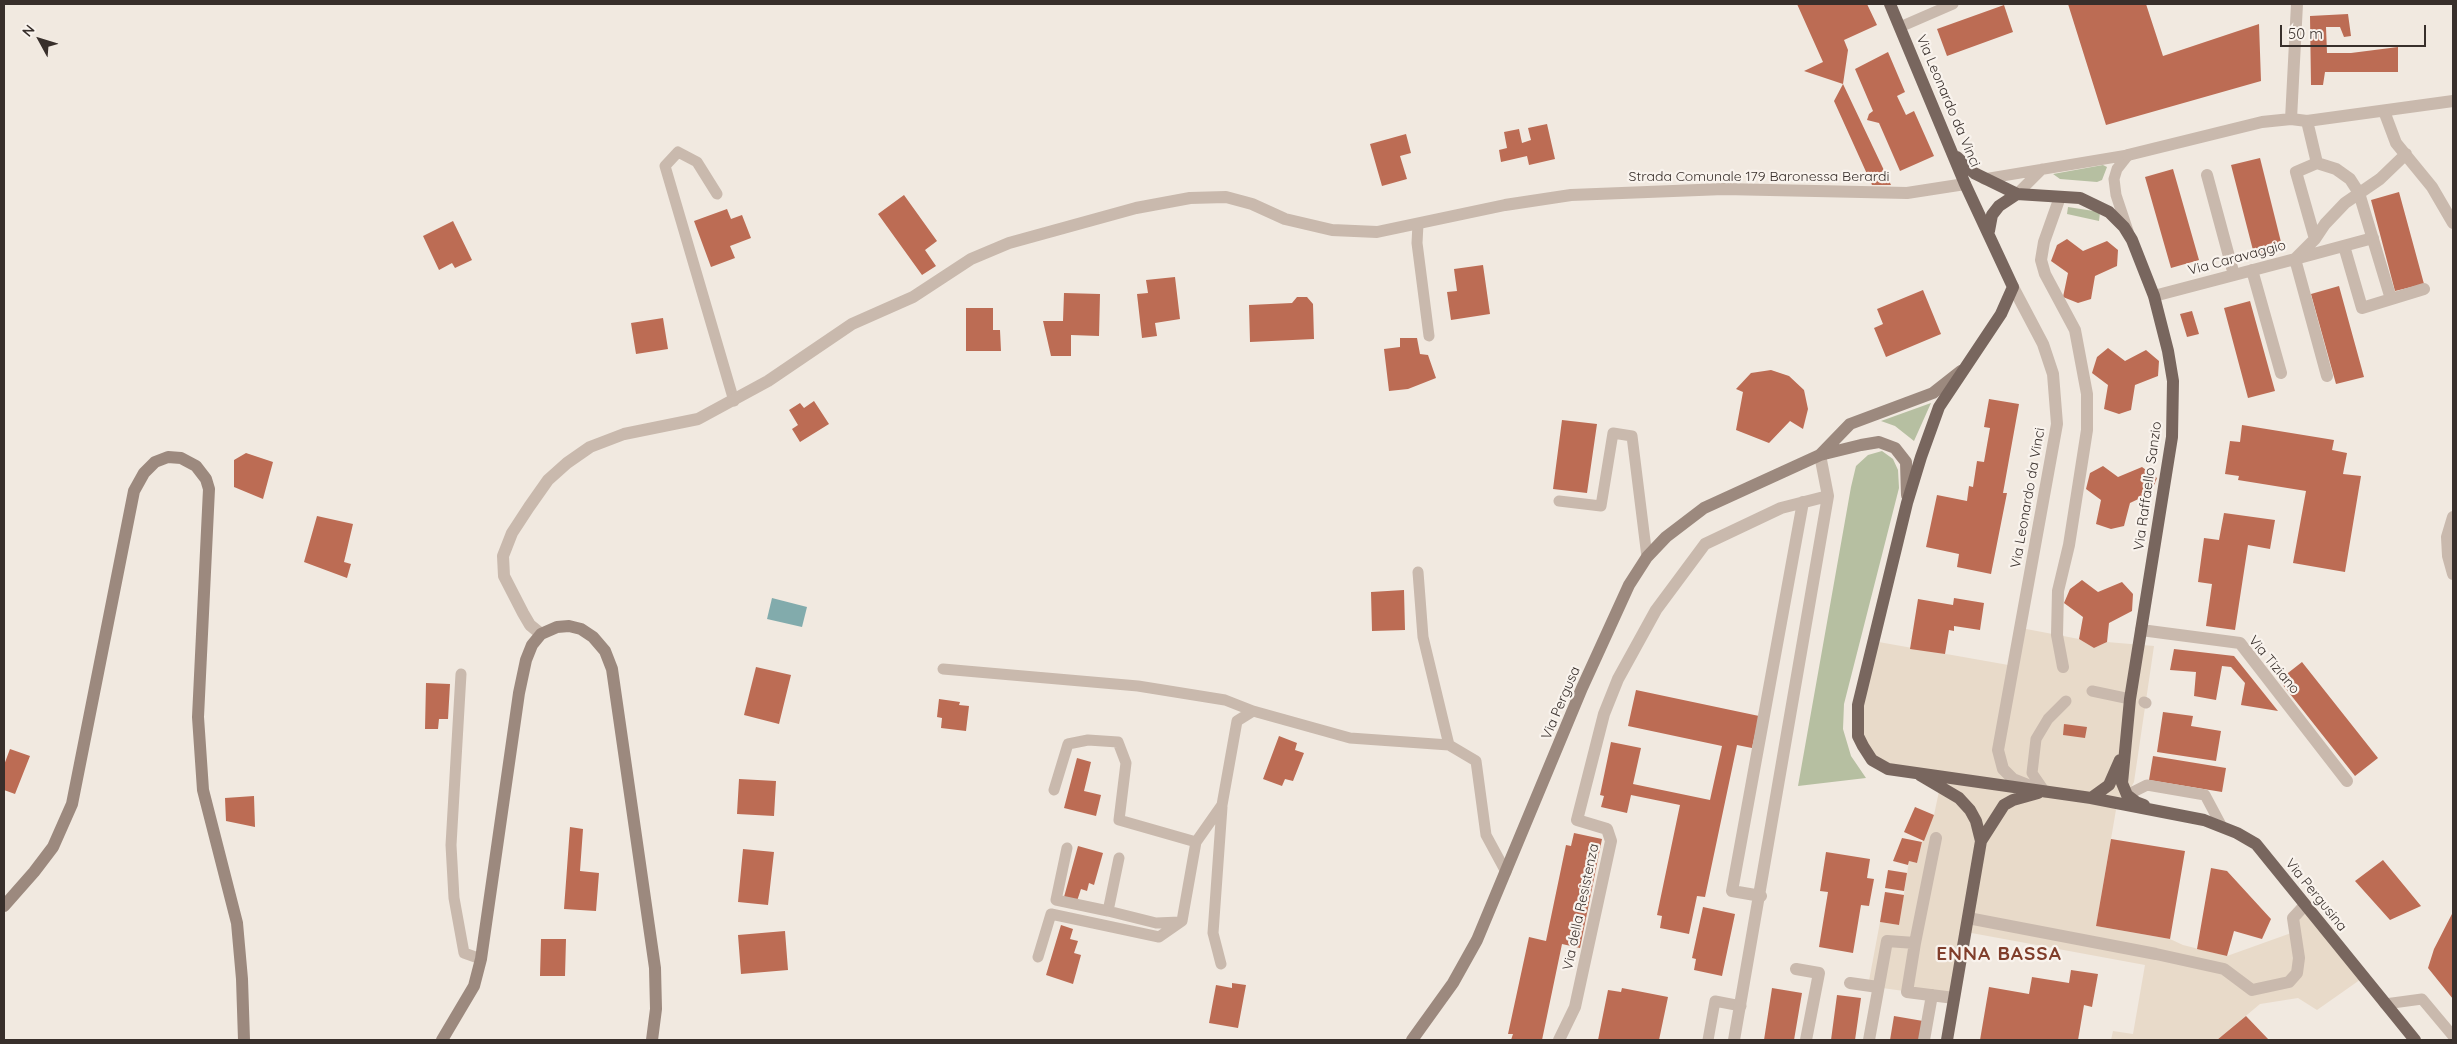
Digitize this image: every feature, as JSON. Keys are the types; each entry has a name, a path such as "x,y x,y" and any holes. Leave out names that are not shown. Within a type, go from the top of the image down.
{"main road":[{"name":"Via Leonardo da Vinci","path":"1890,4 1956,157 1965,184 1989,231 2013,287"},
{"path":"1956,157 1984,179 2017,194"},
{"path":"1989,231 1992,215 1999,206 2017,194"},
{"name":"Via Raffaello Sanzio","path":"2017,194 2080,198 2109,212 2124,227 2132,240 2154,296 2168,351 2173,381 2172,437 2130,698 2123,753"},
{"path":"2013,287 2001,314 1961,371 1939,407 1907,503 1858,705 1857,728 1863,746 1872,760 1888,769 2091,798 2166,813"},
{"path":"2091,798 2109,785 2123,753"},
{"path":"2123,753 2122,783 2126,795 2136,802 2166,813"},
{"path":"1920,775 1959,798 1970,810 1976,821 1981,841"},
{"path":"1947,1040 1981,841 2004,805 2013,800 2045,792"},
{"name":"Via Pergusina","path":"2166,813 2221,825 2256,844 2414,1040"}],"street":[{"path":"2291,119 2297,4"},
{"path":"2128,155 2262,122 2291,119 2308,121 2453,100"},
{"path":"2384,111 2396,143 2432,187 2453,223"},
{"path":"2308,121 2317,163"},
{"name":"Via Caravaggio","path":"2154,296 2295,259 2316,239 2325,224 2345,203 2380,179 2406,154"},
{"path":"2316,239 2296,172 2317,163 2336,169 2350,179 2360,193 2391,300"},
{"path":"2207,175 2234,275"},
{"name":"Strada Comunale 179 Baronessa Berardi","path":"540,634 527,619 504,576 504,556 512,533 548,480 566,463 590,447 624,434 698,419 734,401 852,324 913,297 971,259 1009,243 1136,208 1190,198 1226,197 1252,204 1285,219 1332,230 1377,232 1505,205 1571,195 1724,189 1907,193 1965,184"},
{"path":"2060,197 2044,242 2041,260 2045,274 2075,330 2087,394 2087,430 2070,545 2058,591 2057,635 2063,667"},
{"path":"2327,376 2295,259 2373,238"},
{"path":"2344,246 2362,308 2424,290"},
{"path":"2252,270 2281,373"},
{"name":"Via Leonardo da Vinci","path":"2013,287 2043,344 2052,374 2057,424 1998,750 2003,769 2013,779 2045,792"},
{"path":"1820,455 1850,424 1933,393 1961,371"},
{"path":"1820,455 1879,442 1895,448 1906,462 1908,476 1907,503"},
{"path":"1734,1040 1761,896 1828,496 1820,455"},
{"name":"Via Pergusa","path":"1412,1040 1453,983 1477,940 1582,688 1629,585 1648,557 1673,531 1704,508 1820,455"},
{"path":"4,906 53,847 72,804 134,491 144,473 155,462 168,457 181,458 196,466 206,479 209,489 198,717 203,790 237,923 242,979 244,1040"},
{"name":"Via della Resistenza","path":"1559,1040 1575,1007 1611,841 1607,829 1577,820 1604,714 1618,680 1656,610 1705,544 1781,508 1828,496"},
{"path":"1761,896 1732,892 1803,502"},
{"path":"2453,517 2447,537 2448,556 2453,574"},
{"path":"442,1040 474,986 481,959 519,693 526,660 532,645 540,634 557,627 569,626 581,629 593,637 605,651 612,670 655,968 656,1009 652,1040"},
{"name":"Via Tiziano","path":"2141,630 2240,643 2347,781"},
{"path":"1936,838 1907,992 1954,998"},
{"path":"1968,918 2224,969 2252,990 2289,982 2297,973 2299,958 2293,918 2305,905"},
{"path":"1869,1040 1887,941 1915,943"},
{"path":"1796,969 1819,974 1806,1040"},
{"path":"1850,983 1878,987"},
{"path":"1924,1040 1932,995"}],"lane":[{"path":"1900,27 1953,4"},
{"path":"718,194 697,162 678,152 665,166 734,401"},
{"path":"1984,179 2128,155"},
{"path":"2128,155 2117,169 2114,178 2116,195 2132,240"},
{"path":"2017,194 2042,169"},
{"path":"1418,224 1417,243 1429,336"},
{"path":"1558,500 1601,506 1613,434 1632,436 1648,557"},
{"path":"1418,572 1423,637 1449,745"},
{"path":"943,669 1138,686 1225,700 1253,711 1350,738 1449,745 1476,761 1486,836 1506,872"},
{"path":"461,674 451,845 454,889 464,953 481,959"},
{"path":"2092,690 2130,698"},
{"path":"2045,792 2032,773 2036,739 2048,719 2066,701"},
{"path":"1221,964 1213,933 1222,805 1238,721 1253,711"},
{"path":"1054,790 1068,744 1088,740 1118,742 1126,763 1119,820 1196,842"},
{"path":"2126,795 2147,785 2204,795 2221,825"},
{"path":"1038,957 1051,914 1159,937 1182,922 1196,842 1222,805"},
{"path":"1067,848 1056,900 1108,910 1156,923 1182,922"},
{"path":"1108,910 1119,858"},
{"path":"2385,1004 2422,998 2453,1036"},
{"path":"1708,1040 1715,1001 1741,1006"}],"green space":[{"path":"2103,165 2107,167 2102,180 2097,182 2060,179 2053,174"},
{"path":"2068,207 2100,212 2099,221 2067,214"},
{"path":"1931,403 1914,441 1895,426 1881,421"},
{"path":"1882,451 1893,459 1898,470 1899,488 1844,704 1843,729 1851,756 1866,778 1798,786 1856,466 1868,455"}],"shaded area":[{"path":"2021,628 2079,639 2094,648 2107,642 2154,646 2134,782 2127,795 2117,804 2096,926 2170,939 2183,945 2227,956 2294,932 2305,905 2364,977 2317,1010 2298,998 2260,1004 2217,1040 2111,1040 2113,1031 2133,1034 2145,965 1966,932 1954,998 1868,986 1880,922 1899,925 1909,861 1917,863 1922,842 1934,815 1942,777 1872,760 1857,728 1873,641 2014,666"}],"water":[{"path":"772,598 807,607 802,627 767,619"}],"building":[{"path":"1797,4 1867,4 1877,25 1844,40 1848,50 1843,84 1804,71 1823,62"},
{"path":"2068,4 2146,4 2163,56 2259,24 2261,81 2106,125"},
{"path":"2004,5 2013,32 1947,56 1937,29"},
{"path":"2348,14 2351,36 2344,37 2340,27 2326,27 2327,53 2351,53 2398,47 2398,72 2325,72 2323,85 2311,85 2310,16"},
{"path":"1888,52 1905,92 1897,96 1906,115 1914,111 1934,156 1900,171 1879,123 1867,120 1869,114 1873,111 1855,69"},
{"path":"1843,84 1891,185 1872,185 1834,101"},
{"path":"1547,124 1555,159 1529,165 1527,156 1501,162 1499,150 1507,148 1504,132 1519,129 1522,143 1531,140 1528,128"},
{"path":"1406,134 1411,153 1400,156 1407,179 1382,186 1370,144"},
{"path":"2260,158 2283,250 2255,258 2231,165"},
{"path":"2173,169 2199,260 2171,268 2145,177"},
{"path":"2399,192 2424,284 2395,291 2371,200"},
{"path":"904,195 937,241 925,250 936,266 922,275 878,214"},
{"path":"727,209 731,219 742,215 751,238 730,246 735,258 711,267 694,221"},
{"path":"453,221 472,260 455,268 452,263 439,270 423,236"},
{"path":"2067,239 2083,251 2107,241 2118,250 2117,266 2095,276 2091,299 2078,303 2063,297 2068,273 2051,261 2057,245"},
{"path":"1483,265 1490,314 1451,320 1447,292 1457,291 1454,269"},
{"path":"1175,277 1180,319 1155,323 1157,336 1142,338 1137,294 1148,293 1146,280"},
{"path":"2339,286 2364,377 2336,384 2311,294"},
{"path":"1923,290 1941,334 1886,357 1874,328 1883,324 1877,309"},
{"path":"1064,293 1100,294 1099,336 1071,335 1071,356 1051,356 1043,321 1063,321"},
{"path":"1297,297 1307,297 1313,304 1314,339 1250,342 1249,305 1292,303"},
{"path":"2250,301 2275,391 2248,398 2224,308"},
{"path":"966,308 993,308 993,330 1000,330 1001,351 966,351"},
{"path":"2192,311 2199,334 2187,337 2180,314"},
{"path":"663,318 668,349 636,354 631,323"},
{"path":"1400,338 1417,338 1420,354 1428,355 1436,378 1408,389 1389,391 1384,349 1400,347"},
{"path":"2108,348 2125,361 2146,350 2159,361 2158,376 2135,385 2131,410 2119,414 2104,409 2108,385 2092,373 2097,357"},
{"path":"1771,370 1789,376 1804,390 1808,409 1803,429 1790,421 1769,443 1736,430 1743,392 1736,389 1751,373"},
{"path":"1989,399 2019,404 2003,493 2007,493 1991,574 1957,567 1959,554 1926,547 1937,495 1967,501 1969,486 1973,487 1977,461 1984,462 1990,428 1984,427"},
{"path":"814,401 829,424 800,442 792,429 798,425 789,410 800,403 804,408"},
{"path":"1562,420 1597,424 1587,493 1553,489"},
{"path":"2242,425 2334,440 2332,450 2347,453 2343,474 2361,476 2345,572 2293,563 2306,491 2238,480 2239,476 2225,474 2230,441 2240,442"},
{"path":"246,453 273,462 263,499 234,487 234,460"},
{"path":"2103,466 2118,477 2142,467 2157,478 2151,493 2130,503 2124,526 2111,529 2096,524 2101,500 2086,489 2090,473"},
{"path":"2224,513 2275,520 2270,549 2248,545 2235,630 2206,626 2212,584 2198,582 2204,538 2219,540"},
{"path":"317,516 353,524 344,562 351,564 347,578 304,562"},
{"path":"2082,580 2098,592 2122,582 2133,594 2132,611 2109,623 2107,642 2094,648 2079,639 2083,617 2064,603 2070,589"},
{"path":"1404,590 1405,630 1372,631 1371,592"},
{"path":"1954,598 1984,603 1980,630 1954,626 1954,631 1949,630 1945,654 1910,649 1918,599 1953,605"},
{"path":"2174,649 2234,656 2278,711 2241,705 2245,683 2231,667 2222,666 2216,700 2194,696 2196,672 2170,670"},
{"path":"2302,662 2378,758 2355,776 2279,680"},
{"path":"756,667 791,675 779,724 744,715"},
{"path":"426,683 450,684 448,719 439,719 438,729 425,729"},
{"path":"1636,690 1759,716 1752,748 1737,745 1705,897 1697,896 1689,934 1660,928 1662,916 1657,915 1680,805 1631,795 1627,813 1601,807 1604,796 1600,795 1611,742 1641,748 1633,784 1710,800 1722,746 1628,726"},
{"path":"939,699 960,702 959,705 969,706 966,731 941,728 942,718 937,717"},
{"path":"2163,712 2193,716 2191,726 2221,731 2216,761 2157,752"},
{"path":"2064,724 2087,727 2085,738 2063,735"},
{"path":"1279,736 1297,743 1295,750 1304,753 1293,781 1285,779 1282,786 1263,779"},
{"path":"10,749 30,756 15,794 4,790 4,765"},
{"path":"2153,756 2226,768 2222,792 2149,780"},
{"path":"1077,758 1091,762 1084,791 1101,795 1096,816 1064,808"},
{"path":"739,779 776,781 774,816 737,814"},
{"path":"254,796 255,827 226,821 225,798"},
{"path":"1915,807 1934,815 1924,841 1904,832"},
{"path":"570,827 583,829 580,871 599,873 596,911 564,909"},
{"path":"1574,833 1602,839 1580,948 1562,944 1542,1040 1511,1040 1513,1034 1508,1034 1529,937 1546,941 1566,845 1571,846"},
{"path":"1902,838 1922,842 1917,863 1909,861 1908,865 1893,861"},
{"path":"2111,839 2185,851 2170,939 2096,926"},
{"path":"1078,846 1103,853 1094,885 1089,883 1087,891 1081,889 1077,901 1064,897"},
{"path":"743,849 774,852 768,905 738,902"},
{"path":"1826,852 1870,859 1867,878 1874,879 1869,906 1861,905 1853,953 1819,947 1828,892 1820,891"},
{"path":"2383,860 2421,906 2390,920 2355,881"},
{"path":"2211,868 2227,871 2271,919 2262,939 2234,931 2227,956 2197,949"},
{"path":"1888,870 1907,873 1904,891 1885,888"},
{"path":"1885,892 1904,895 1899,925 1880,922"},
{"path":"1703,907 1735,914 1722,976 1694,970 1696,959 1692,958"},
{"path":"2453,912 2453,999 2428,968 2434,949"},
{"path":"1061,925 1073,929 1070,939 1078,941 1074,953 1081,955 1073,984 1046,975"},
{"path":"785,931 788,970 741,974 738,935"},
{"path":"541,939 566,939 565,976 540,976"},
{"path":"2071,970 2098,974 2092,1007 2084,1005 2078,1040 1980,1040 1989,987 2029,994 2032,977 2069,983"},
{"path":"1232,983 1246,985 1238,1028 1209,1023 1216,985 1232,988"},
{"path":"1622,988 1668,997 1659,1040 1598,1040 1608,990 1621,992"},
{"path":"1772,988 1802,993 1794,1040 1764,1040"},
{"path":"1837,995 1861,998 1855,1040 1831,1040"},
{"path":"1894,1016 1923,1021 1920,1040 1890,1040"},
{"path":"2246,1016 2269,1040 2217,1040"}],"district":[{"name":"ENNA BASSA","path":"1999,954"}]}
